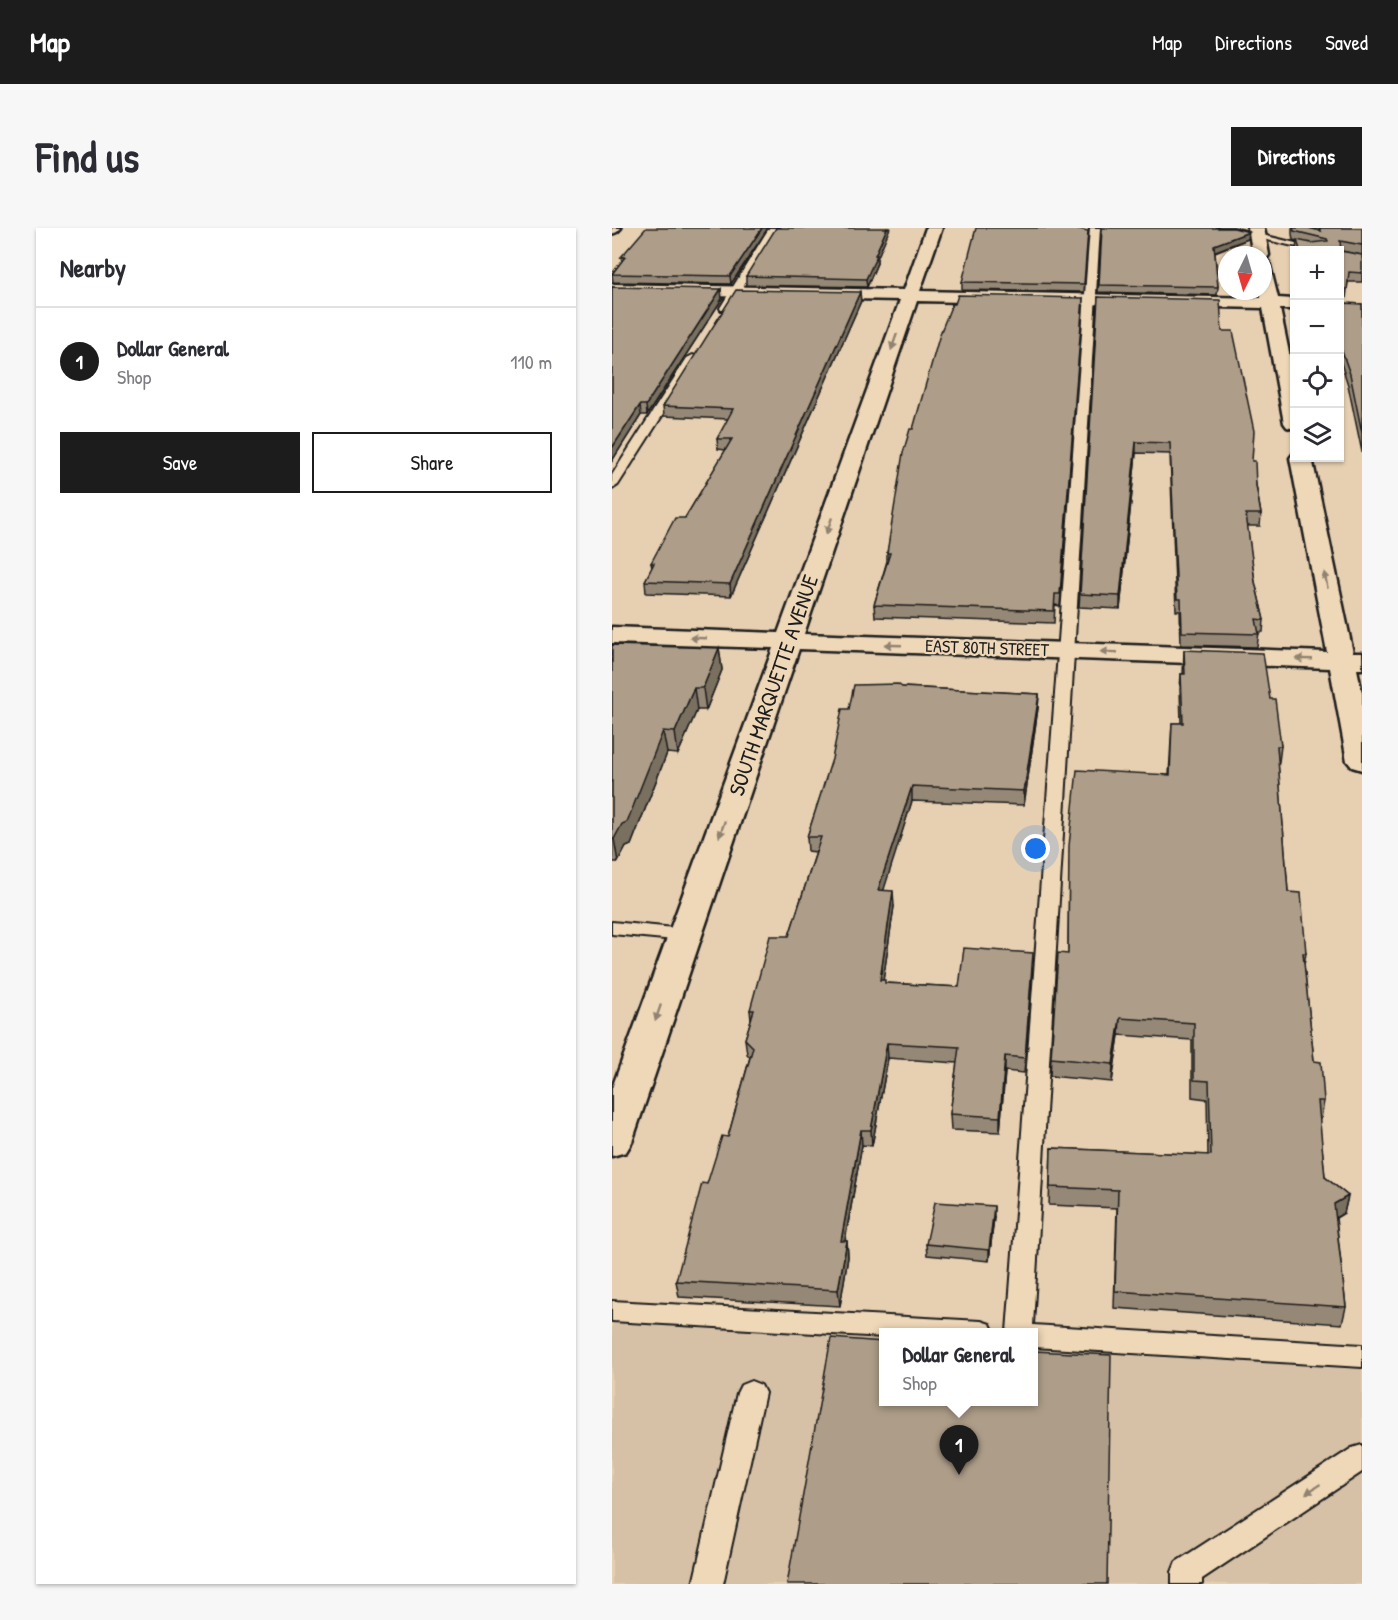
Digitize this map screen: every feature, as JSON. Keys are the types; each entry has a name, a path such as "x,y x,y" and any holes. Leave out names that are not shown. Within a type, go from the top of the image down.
{"street":[{"name":"SOUTH MARQUETTE AVENUE","path":"612,1142 934,228"},
{"path":"612,289 1290,304"},
{"path":"1270,300 1291,408"},
{"path":"1302,462 1352,660 1362,761"},
{"name":"EAST 80TH STREET","path":"612,635 1352,660"}],"lane":[{"path":"717,320 774,228"},
{"path":"1221,228 1256,232 1306,246"},
{"path":"1020,1328 1090,300 1091,232"},
{"path":"612,485 699,349"},
{"path":"612,928 685,935"},
{"path":"612,1311 911,1328"},
{"path":"1038,1336 1362,1356"},
{"path":"708,1584 751,1393"},
{"path":"1187,1584 1187,1572 1362,1457"}],"shaded area":[{"path":"612,1311 911,1328 879,1328 879,1406 1038,1406 1038,1336 1362,1356 1362,1584 612,1584"}],"building":[{"path":"646,228 762,228 730,276 612,274 625,257 621,257"},
{"path":"776,228 887,228 866,279 746,276"},
{"path":"976,228 1075,228 1088,231 1084,284 962,282"},
{"path":"1102,228 1234,228 1249,232 1214,245 1218,287 1099,285"},
{"path":"1293,228 1321,231 1319,228 1362,228 1362,245 1340,241 1340,246 1299,246 1297,240 1311,243 1328,241 1294,231"},
{"path":"1344,252 1362,255 1362,273 1349,272 1347,289 1344,289"},
{"path":"612,287 721,289 646,405 640,405 612,448"},
{"path":"736,290 860,292 730,584 645,581 654,563 651,563 675,518 685,518 732,439 717,439 733,409 663,406"},
{"path":"958,295 1083,298 1060,594 1055,594 1054,611 874,605 890,553 887,553 903,453 910,429 913,429 940,334"},
{"path":"1098,297 1220,300 1222,331 1233,331 1254,431 1252,461 1255,461 1256,486 1261,514 1246,514 1255,582 1264,620 1256,619 1259,634 1182,632 1181,599 1177,599 1170,443 1136,442 1120,596 1080,594"},
{"path":"1344,303 1362,304 1362,433 1350,374 1344,357"},
{"path":"612,645 719,648 703,688 694,688 675,732 663,731 627,822 622,824 614,839 612,839"},
{"path":"1184,650 1263,653 1270,699 1275,699 1281,746 1277,746 1288,892 1301,893 1306,953 1303,953 1314,1061 1321,1062 1324,1101 1318,1101 1325,1177 1348,1196 1334,1204 1346,1307 1115,1291 1118,1190 1050,1187 1051,1148 1211,1155 1209,1081 1194,1080 1194,1023 1120,1018 1113,1064 1051,1058 1058,953 1068,954 1069,846 1077,770 1170,775 1172,723 1183,723 1181,674 1185,674"},
{"path":"898,684 902,687 1039,694 1024,791 912,786 878,890 893,891 880,980 885,980 885,983 959,987 964,948 1033,953 1025,1058 1005,1056 1000,1117 950,1114 959,1047 887,1043 871,1130 861,1130 841,1241 847,1241 838,1290 676,1281 702,1183 707,1184 722,1136 728,1137 753,1047 745,1039 754,1010 750,1010 770,936 789,936 821,837 807,837 832,759 842,709 849,709 854,685"},
{"path":"935,1202 994,1206 989,1250 926,1244"},
{"path":"831,1338 879,1342 879,1406 1038,1406 1038,1351 1111,1355 1107,1584 787,1584"}],"place":[{"name":"Dollar General","path":"959,1475"}]}
